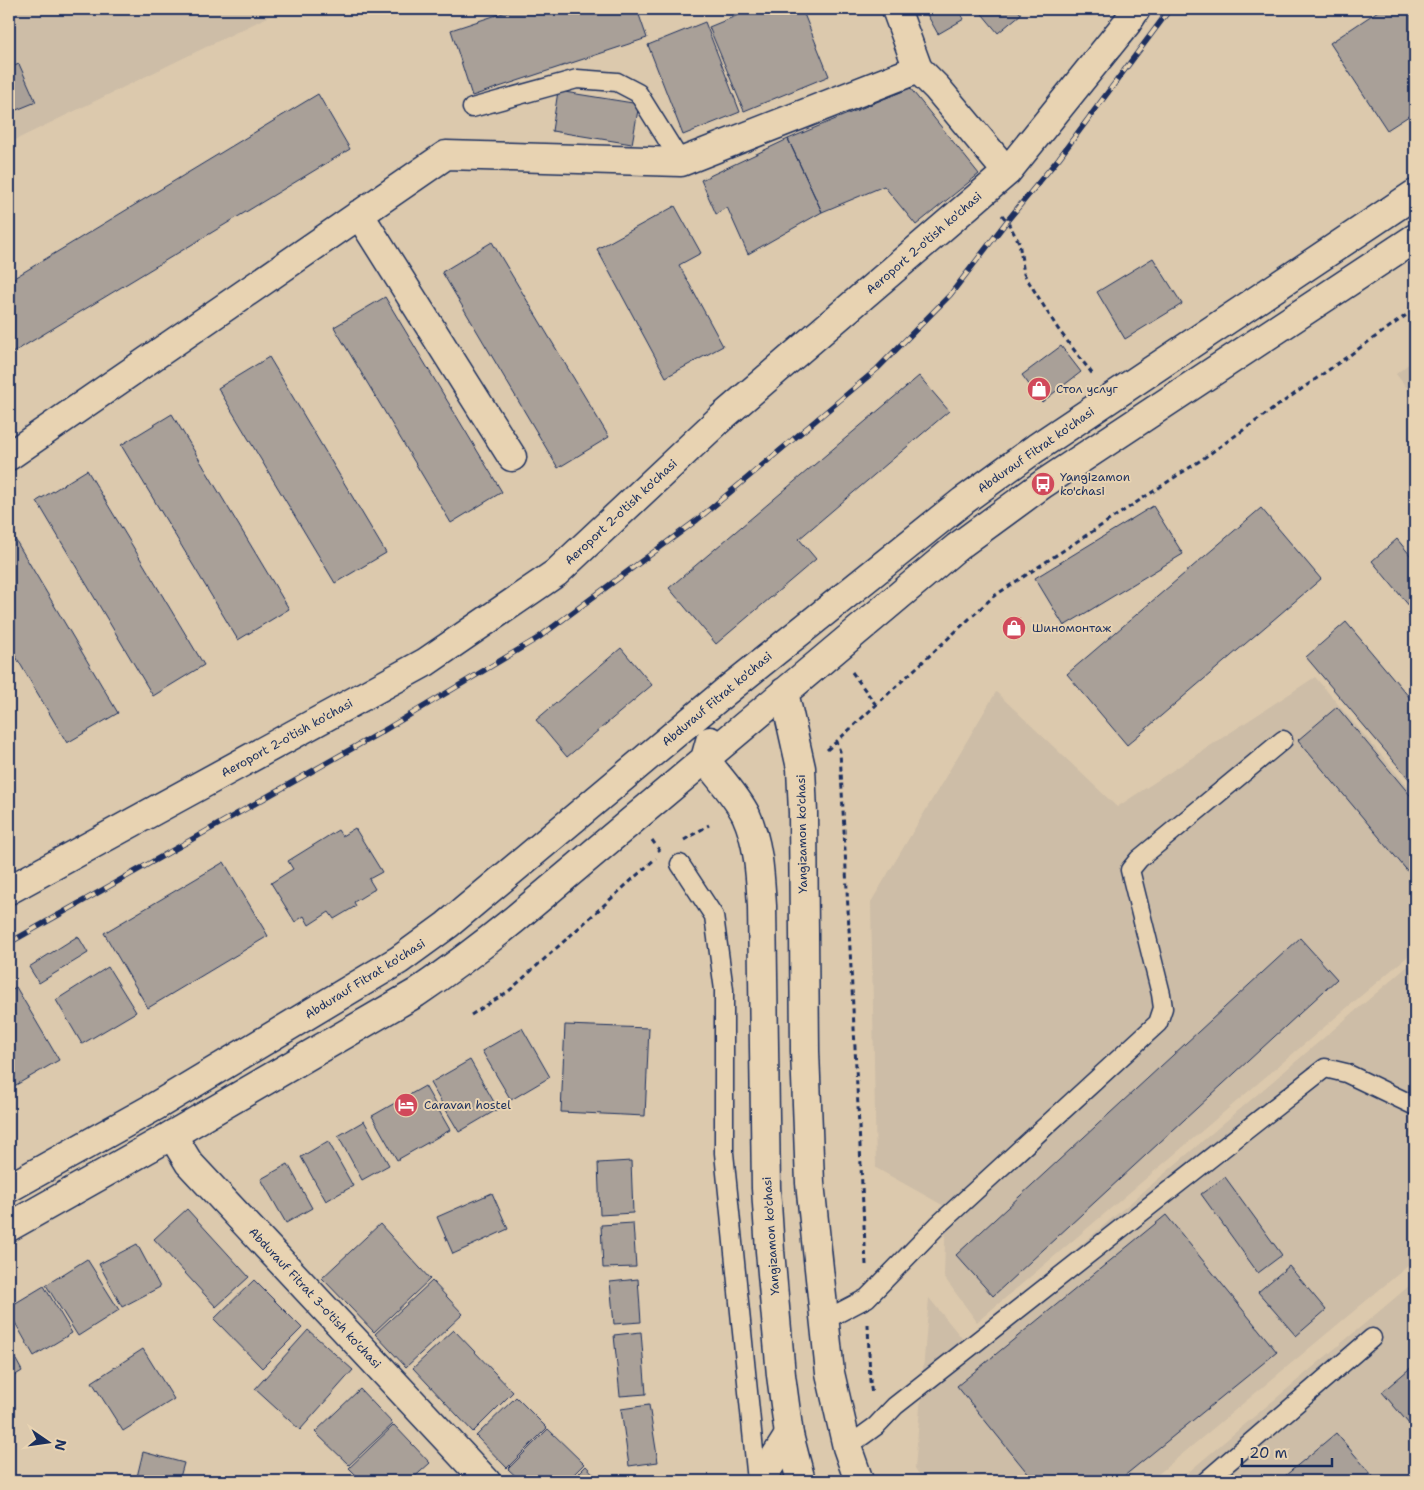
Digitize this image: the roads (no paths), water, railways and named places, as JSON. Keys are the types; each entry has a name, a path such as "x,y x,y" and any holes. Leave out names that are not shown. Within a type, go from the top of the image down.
{"main road":[{"path":"896,9 918,69 937,88 1007,172"},
{"name":"Aeroport 2-o'tish ko'chasi","path":"9,890 426,662 556,573 721,418 1007,172 1128,23 1136,9"},
{"path":"9,456 446,155 681,162 918,69"},
{"name":"Abdurauf Fitrat ko'chasi","path":"9,1188 156,1106 399,960 447,925 725,692 963,500 1415,194"},
{"path":"359,214 512,457"},
{"path":"9,1227 172,1135 416,993 441,976 491,939 956,547 1043,484 1415,238"},
{"path":"704,759 725,692 784,692"},
{"name":"Yangizamon ko'chasi","path":"784,692 801,768 805,1051 810,1183 830,1373 847,1447 859,1481"},
{"name":"Yangizamon ko'chasi","path":"704,759 745,815 755,843 760,868 766,1188 770,1251 781,1375 789,1435 801,1481"},
{"name":"Abdurauf Fitrat 3-o'tish ko'chasi","path":"156,1106 189,1163 486,1481"},
{"path":"758,1481 789,1435"}],"lane":[{"path":"472,108 577,79 617,82 638,93 681,162"},
{"path":"825,1320 867,1298 938,1225 1158,1023 1163,1008 1161,994 1130,870 1138,859 1283,740"},
{"path":"680,864 714,916 724,990 724,1153 758,1481"},
{"path":"847,1447 876,1426 895,1406 1325,1068 1346,1073 1415,1106"},
{"path":"1206,1481 1372,1338"}],"railway":[{"path":"9,943 383,731 538,638 697,520 877,369 950,295 1059,158 1170,9"}],"place":[{"name":"Стол услуг","path":"1039,389"},
{"name":"Yangizamon ko'chasi","path":"1043,484"},
{"name":"Шиномонтаж","path":"1014,628"},
{"name":"Caravan hostel","path":"406,1105"}]}
